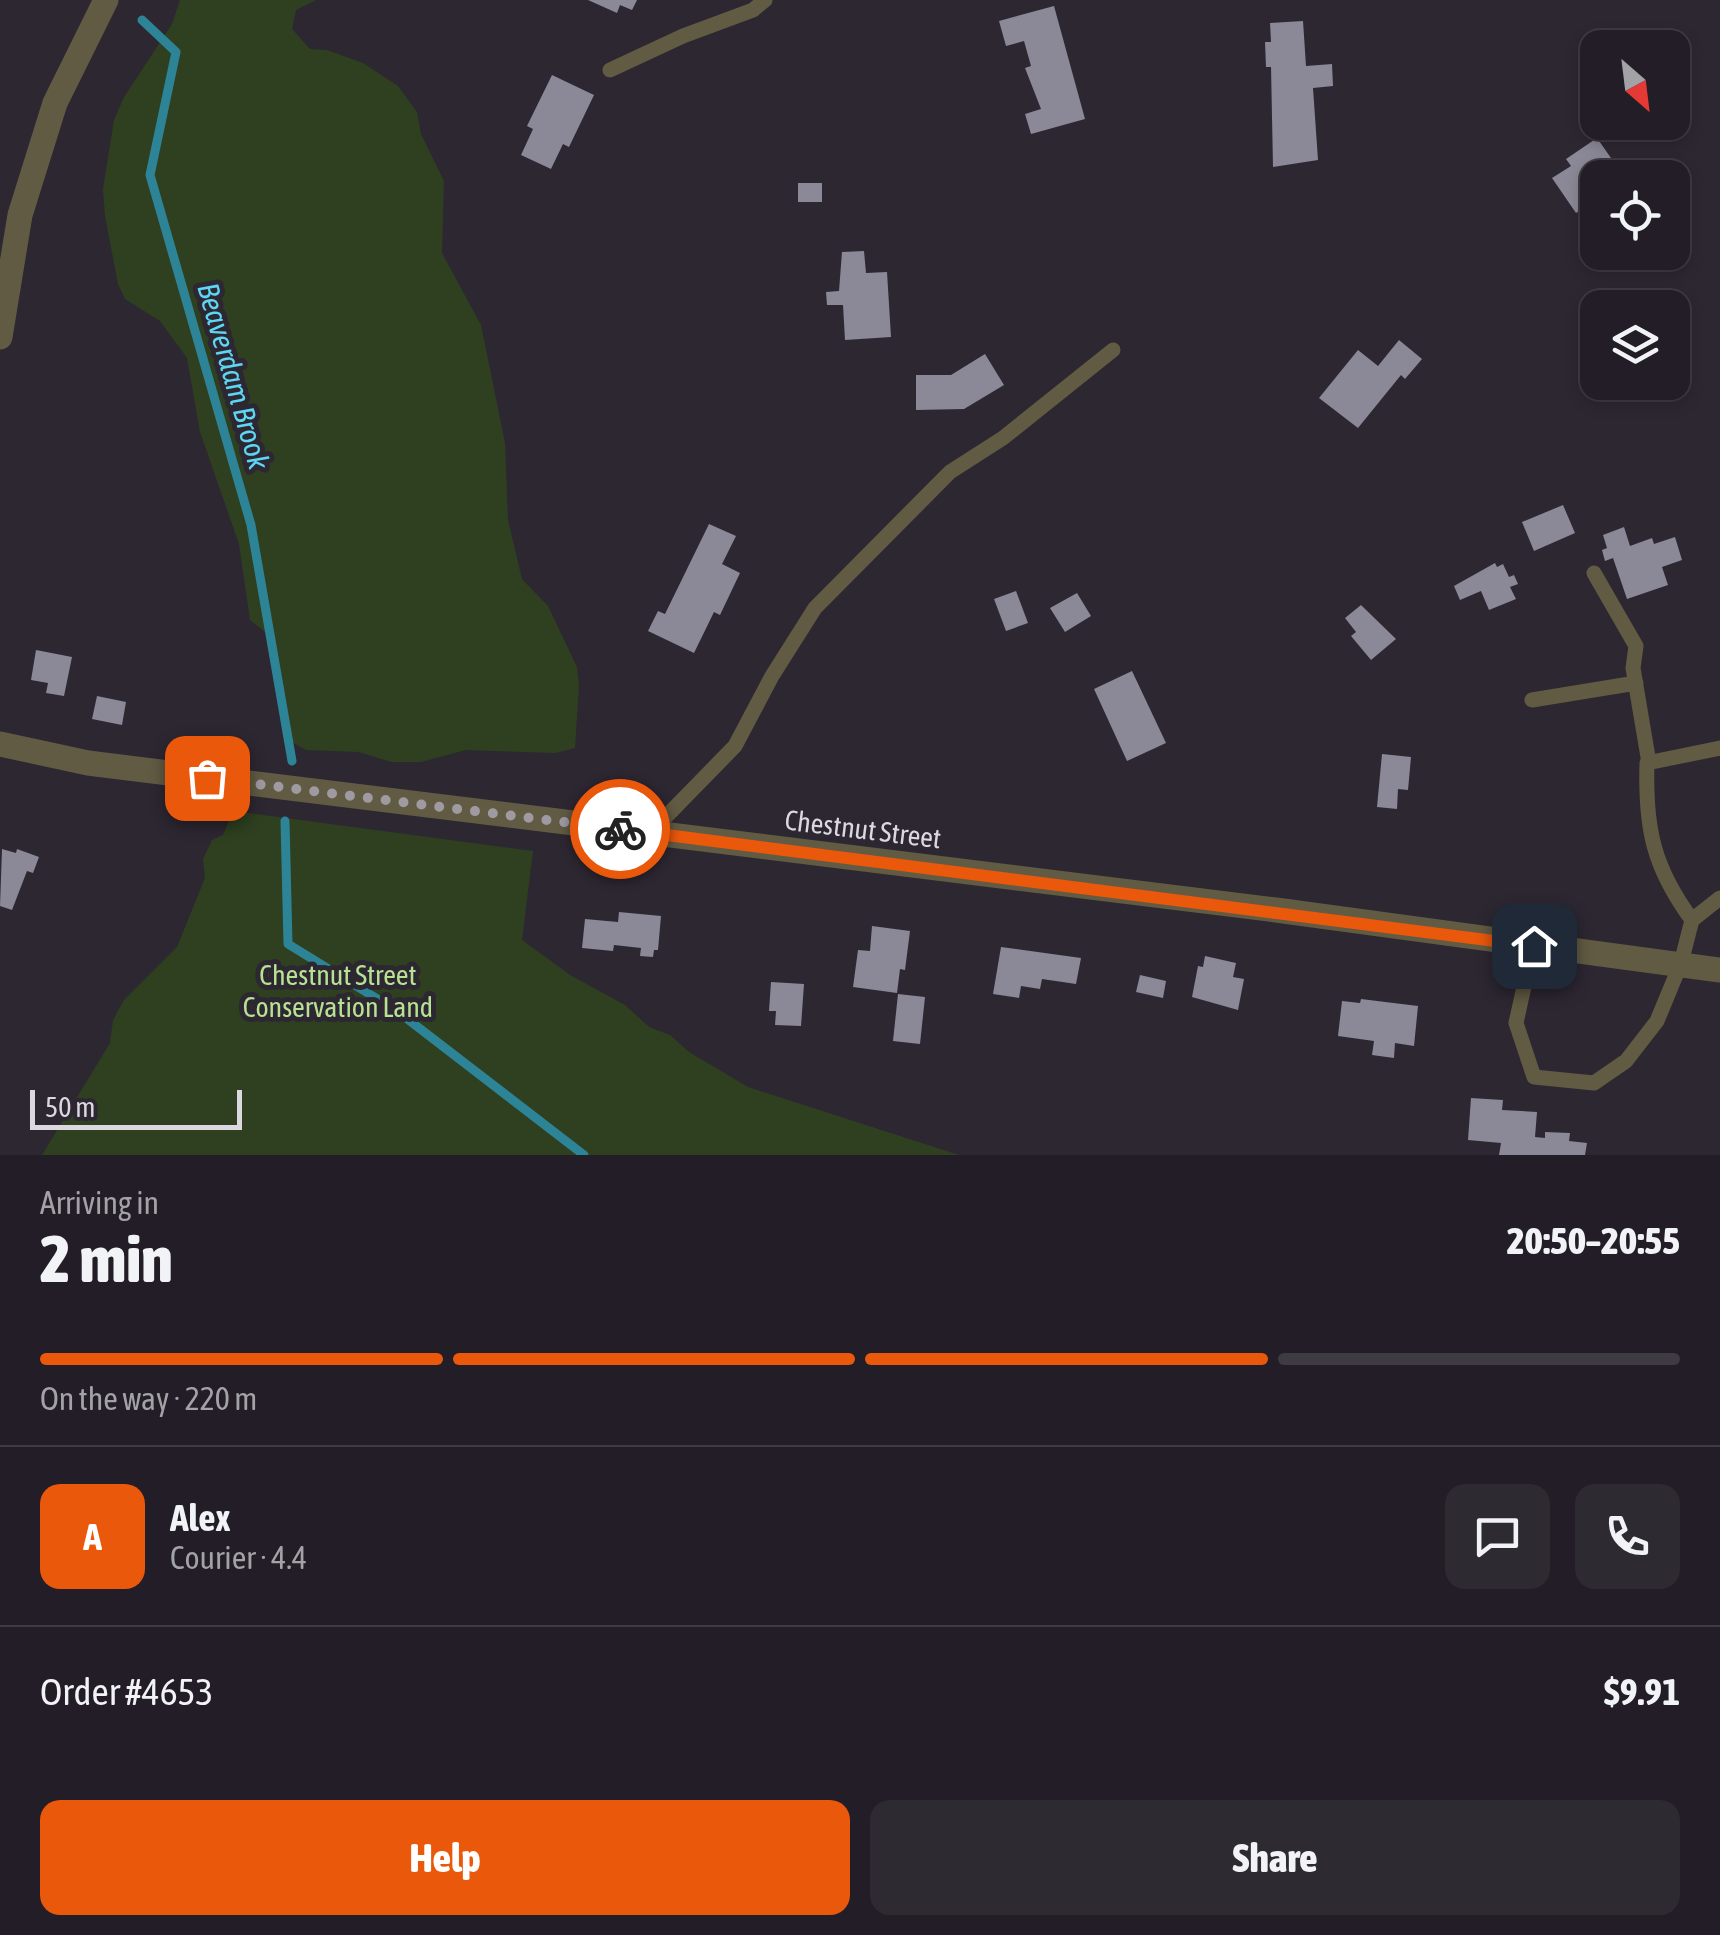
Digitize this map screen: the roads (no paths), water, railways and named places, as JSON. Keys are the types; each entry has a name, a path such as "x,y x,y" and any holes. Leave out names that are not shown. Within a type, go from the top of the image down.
{"street":[{"path":"0,337 20,214 54,102 106,0"},
{"name":"Chestnut Street","path":"0,744 108,766 1720,970"}],"lane":[{"path":"610,70 752,10 764,0"},
{"path":"651,832 735,746 772,676 816,608 950,472 1003,438 1112,350"},
{"path":"1594,572 1636,646 1636,683 1648,762 1645,809 1665,883 1692,920"},
{"path":"1532,700 1636,683"},
{"path":"1648,762 1720,748"},
{"path":"1534,946 1516,1023 1534,1077 1594,1083 1626,1062 1656,1021 1681,963 1692,920 1720,898"}],"waterway":[{"name":"Beaverdam Brook","path":"142,20 176,52 150,175 251,525 292,761"},
{"name":"Beaverdam Brook","path":"285,821 288,944 397,1011 584,1155"}],"park label":[{"name":"Chestnut Street Conservation Land","path":"338,991"}]}
